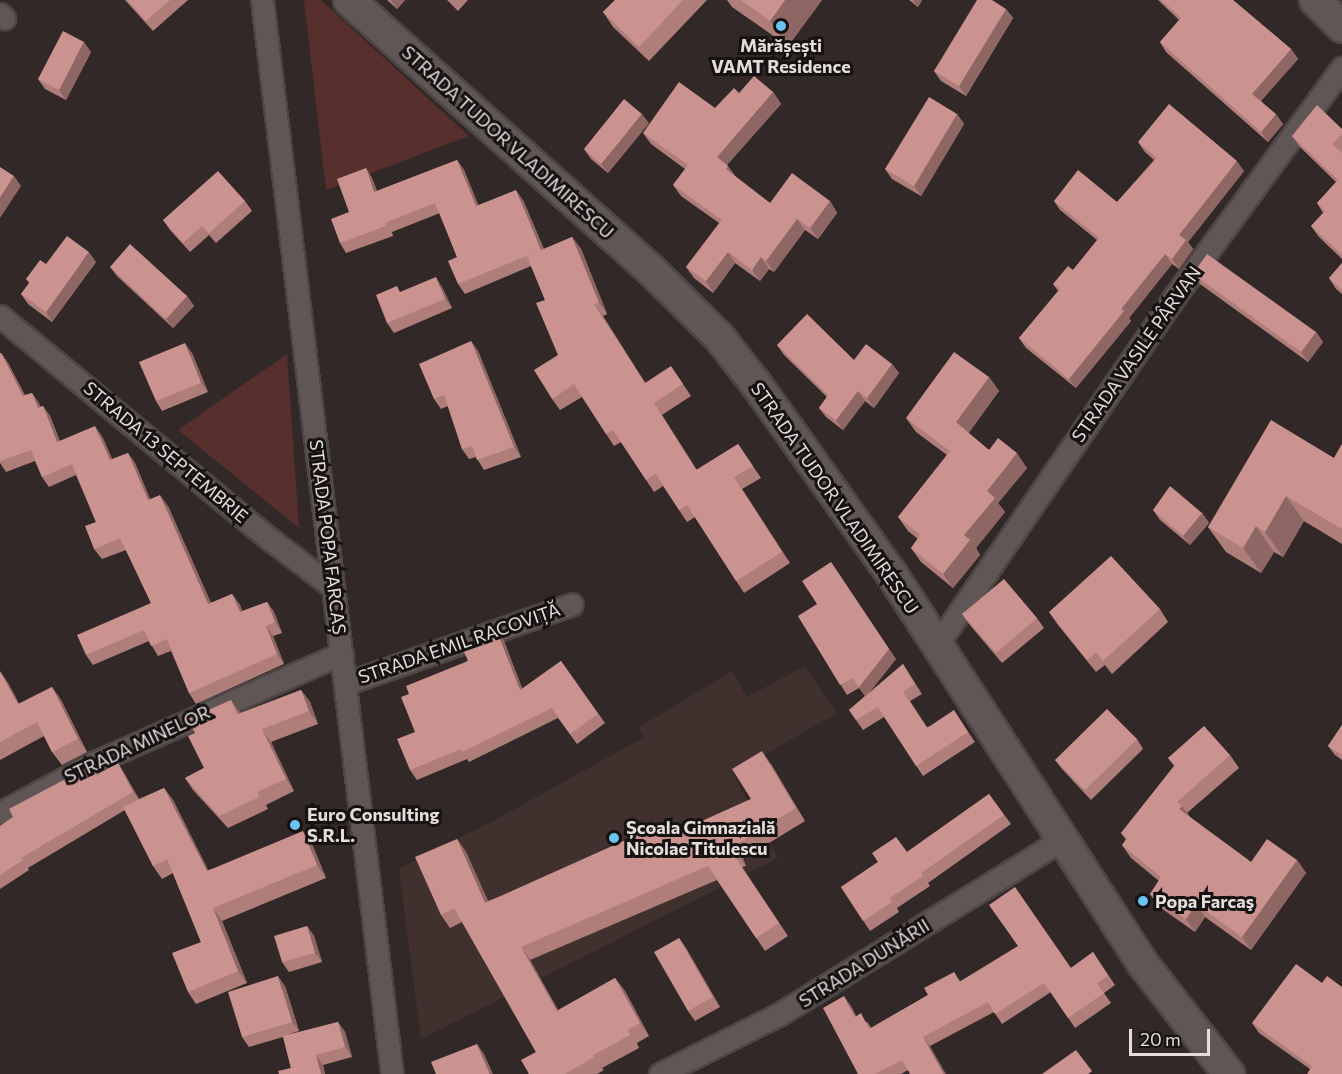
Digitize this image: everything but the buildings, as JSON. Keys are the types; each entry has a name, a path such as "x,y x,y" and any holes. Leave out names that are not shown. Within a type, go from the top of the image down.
{"street":[{"name":"STRADA POPA FARCAȘ","path":"262,0 393,1074"},
{"name":"STRADA TUDOR VLADIMIRESCU","path":"349,0 650,269 719,337 756,384 877,555 1143,964 1229,1074"},
{"path":"1315,0 1342,27"},
{"name":"STRADA VASILE PÂRVAN","path":"937,645 1175,296 1342,68"},
{"name":"STRADA 13 SEPTEMBRIE","path":"0,316 271,540 333,587"},
{"name":"STRADA EMIL RACOVIȚĂ","path":"347,683 572,604"},
{"name":"STRADA MINELOR","path":"0,813 93,763 342,653"},
{"name":"STRADA DUNĂRII","path":"660,1074 778,1015 1061,840"}],"shaded area":[{"path":"304,0 321,0 469,136 326,190"},
{"path":"287,354 299,528 178,430"},
{"name":"Școala Gimnazială Nicolae Titulescu","path":"805,666 837,713 733,773 778,858 421,1039 399,869 499,818 644,737 638,728 732,671 747,697"}],"place":[{"name":"Mărășești VAMT Residence","path":"781,26"},
{"name":"Euro Consulting S.R.L.","path":"295,825"},
{"name":"Școala Gimnazială Nicolae Titulescu","path":"614,838"},
{"name":"Popa Farcaş","path":"1143,901"}]}
